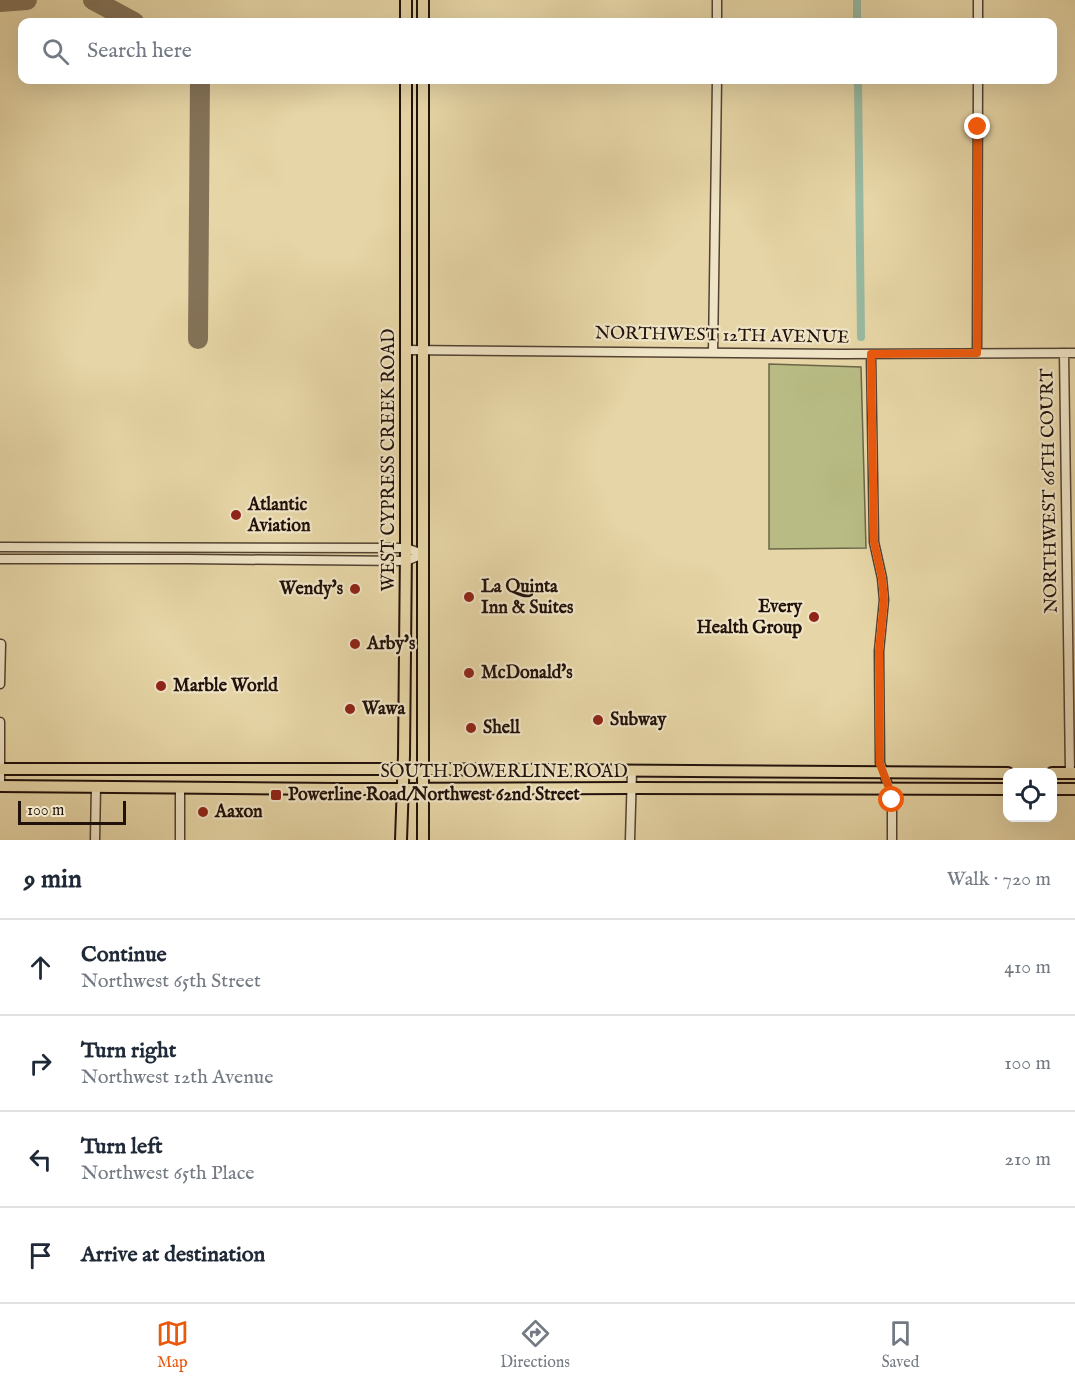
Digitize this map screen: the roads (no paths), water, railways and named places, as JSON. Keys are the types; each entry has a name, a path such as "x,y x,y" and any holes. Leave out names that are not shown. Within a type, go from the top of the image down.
{"main road":[{"path":"406,0 406,18"},
{"path":"423,0 423,18"},
{"name":"WEST CYPRESS CREEK ROAD","path":"401,840 406,561 406,84"},
{"name":"WEST CYPRESS CREEK ROAD","path":"423,84 423,840"},
{"name":"SOUTH POWERLINE ROAD","path":"0,769 1003,773"},
{"path":"80,769 92,778 96,786 115,769"},
{"path":"205,788 232,770"},
{"path":"1057,773 1073,773"},
{"name":"SOUTH POWERLINE ROAD","path":"0,786 1003,789"},
{"path":"1057,789 1075,789"}],"street":[{"path":"717,0 717,18"},
{"path":"978,0 978,18"},
{"path":"713,353 717,84"},
{"path":"977,353 978,84"},
{"name":"NORTHWEST 12TH AVENUE","path":"406,350 871,354 1075,353"},
{"name":"NORTHWEST 66TH COURT","path":"1064,353 1073,773"},
{"path":"871,354 874,542 884,600 879,651 880,764 892,796 892,840"},
{"path":"0,547 406,548 423,554"},
{"path":"226,548 226,560"},
{"path":"0,559 406,561 423,554"},
{"path":"0,684 1,644"},
{"path":"0,722 0,786"},
{"path":"630,840 632,771"},
{"path":"95,840 96,786"},
{"path":"180,788 180,840"}],"waterway":[{"path":"857,0 857,18"},
{"path":"858,84 861,337"}],"place":[{"name":"Atlantic Aviation","path":"236,515"},
{"name":"Wendy's","path":"355,589"},
{"name":"La Quinta Inn & Suites","path":"469,597"},
{"name":"Every Health Group","path":"814,617"},
{"name":"Arby's","path":"355,644"},
{"name":"McDonald's","path":"469,673"},
{"name":"Marble World","path":"161,686"},
{"name":"Wawa","path":"350,709"},
{"name":"Subway","path":"598,720"},
{"name":"Shell","path":"471,728"},
{"name":"Powerline Road/Northwest 62nd Street","path":"276,795"},
{"name":"Aaxon","path":"203,812"}]}
